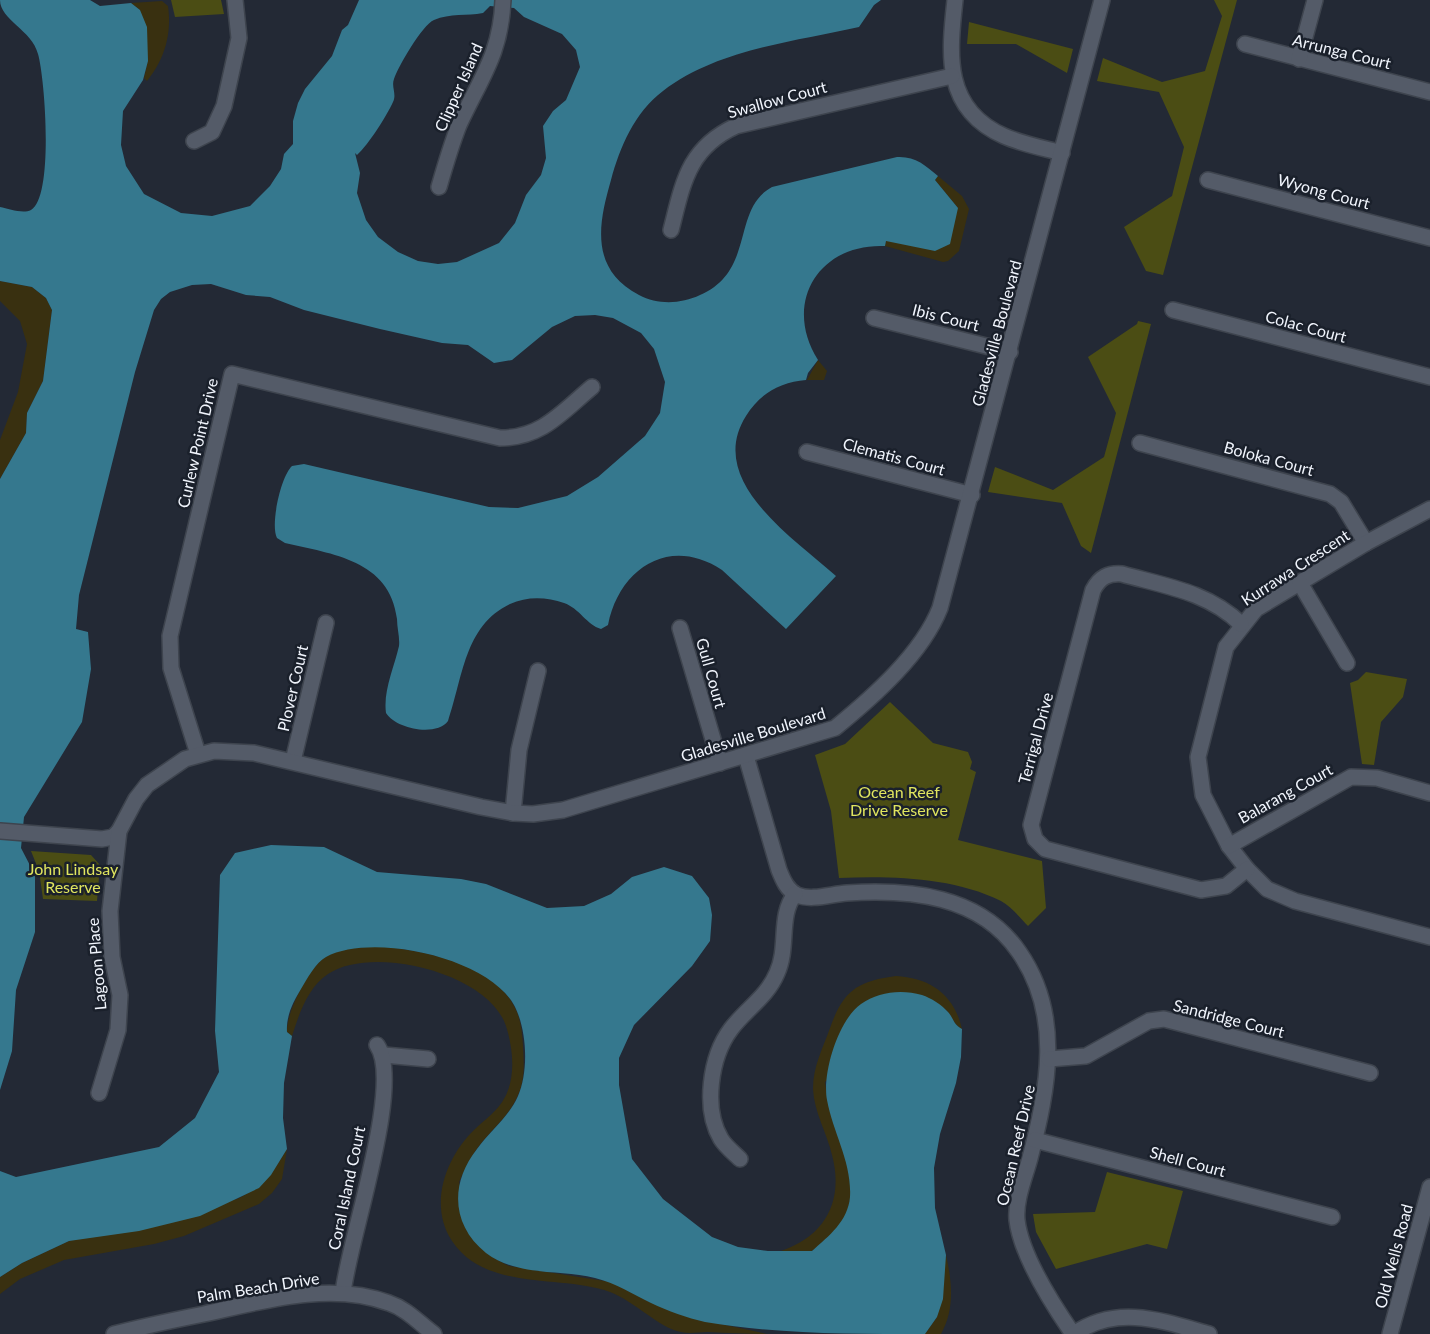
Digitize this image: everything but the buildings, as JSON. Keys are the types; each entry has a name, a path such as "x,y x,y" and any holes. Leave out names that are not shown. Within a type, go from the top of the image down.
{"street":[{"path":"194,141 211,133 223,110 239,38 236,0"},
{"path":"956,0 950,52 952,76 965,103 987,126 1009,138 1062,153"},
{"name":"Gladesville Boulevard","path":"119,831 147,785 171,766 198,753 230,750 293,761 513,813 563,810 835,728 862,706 920,645 940,608 972,495 1102,0"},
{"path":"1299,59 1315,0"},
{"name":"Clipper Island","path":"439,187 460,124 485,77 496,47 502,4"},
{"name":"Arrunga Court","path":"1245,44 1430,92"},
{"name":"Swallow Court","path":"671,230 689,168 708,142 721,133 736,126 952,76"},
{"name":"Wyong Court","path":"1208,180 1430,238"},
{"name":"Colac Court","path":"1173,310 1430,377"},
{"name":"Ibis Court","path":"874,318 1010,352"},
{"name":"Curlew Point Drive","path":"198,753 171,668 170,636 232,374 500,438 518,438 541,430 592,387"},
{"name":"Boloka Court","path":"1140,443 1330,494 1341,502 1366,543"},
{"name":"Clematis Court","path":"807,452 972,495"},
{"name":"Kurrawa Crescent","path":"1430,509 1366,543 1256,609 1241,624 1226,647 1198,758 1203,795 1229,846 1247,869 1268,889 1295,901 1430,937"},
{"name":"Terrigal Drive","path":"1241,624 1215,602 1189,592 1122,574 1112,574 1101,578 1093,590 1031,825 1035,839 1045,849 1201,890 1226,886 1247,869"},
{"path":"1300,583 1347,663"},
{"name":"Plover Court","path":"293,761 326,623"},
{"name":"Gull Court","path":"680,628 720,763"},
{"path":"513,813 519,750 538,671"},
{"path":"740,1159 722,1140 716,1126 712,1109 714,1072 729,1032 757,1003 778,972 784,950 784,914 795,894 785,884 779,870 746,756"},
{"name":"Balarang Court","path":"1229,846 1351,777 1377,778 1430,793"},
{"path":"0,831 102,839 113,837 119,831"},
{"name":"Lagoon Place","path":"99,1093 118,1030 120,995 112,957 110,911 119,831"},
{"name":"Ocean Reef Drive","path":"795,894 808,897 874,892 906,893 958,903 982,916 1004,933 1031,971 1047,1020 1049,1059 1044,1105 1019,1199 1017,1218 1021,1238 1037,1273 1073,1334"},
{"name":"Sandridge Court","path":"1049,1059 1086,1056 1149,1021 1164,1019 1370,1073"},
{"name":"Coral Island Court","path":"343,1293 353,1241 370,1177 381,1111 380,1050 428,1059"},
{"name":"Shell Court","path":"1035,1140 1332,1217"},
{"name":"Old Wells Road","path":"1390,1334 1430,1187"},
{"name":"Palm Beach Drive","path":"114,1334 295,1296 343,1293 373,1297 405,1310 434,1334"},
{"path":"1073,1334 1096,1322 1133,1316 1156,1319 1209,1334"}],"green space":[{"path":"171,0 221,0 224,14 175,17"},
{"path":"1214,0 1237,0 1163,275 1146,271 1124,227 1172,196 1184,147 1159,92 1097,81 1103,58 1162,82 1205,71 1222,16"},
{"path":"969,22 1073,49 1067,73 1016,44 967,44"},
{"path":"1138,321 1151,324 1091,553 1081,546 1062,503 988,492 995,467 1053,490 1104,457 1116,413 1088,357 1137,324"},
{"path":"1366,672 1407,679 1403,697 1381,722 1374,765 1362,764 1350,683 1358,680"},
{"name":"Ocean Reef Drive Reserve","path":"890,702 933,743 968,752 972,762 970,769 976,772 958,840 1042,861 1046,908 1028,926 1001,901 962,887 901,878 839,878 831,811 815,755 845,744"},
{"name":"John Lindsay Reserve","path":"31,851 91,855 100,865 97,901 43,899 39,871"},
{"path":"1107,1172 1183,1191 1167,1249 1147,1244 1056,1269 1036,1232 1033,1214 1095,1212"}],"sand":[{"path":"162,1 168,6 168,36 163,55 147,81 144,78 148,60 140,10 131,3"},
{"path":"938,176 962,196 969,209 959,251 948,261 943,262 885,246 886,241 958,208 935,180"},
{"path":"0,281 32,287 46,298 52,310 43,381 27,413 26,433 0,479 0,440 18,392 27,344 20,321 0,301"},
{"path":"818,360 827,371 824,380 807,380"},
{"path":"385,947 420,952 475,970 504,992 518,1015 522,1030 524,1059 520,1089 504,1117 473,1154 459,1182 468,1222 476,1242 509,1266 611,1282 650,1302 688,1317 767,1334 688,1333 673,1330 610,1292 591,1287 504,1275 484,1268 467,1257 452,1241 445,1227 441,1212 441,1197 443,1182 455,1154 474,1130 499,1107 511,1080 510,1043 506,1026 495,1007 477,991 454,978 399,963 372,962 348,965 321,979 305,1002 292,1036 287,1032 294,1003 312,971 325,957 346,949"},
{"path":"896,976 920,980 939,990 953,1006 962,1029 944,1009 922,995 825,1082 844,1148 851,1182 851,1198 844,1219 812,1251 781,1251 810,1236 828,1214 833,1201 835,1171 830,1147 814,1098 813,1081 835,1015 853,990 871,981"},
{"path":"287,1149 282,1179 272,1193 259,1204 184,1236 154,1244 64,1260 20,1279 0,1294 0,1277 22,1263 69,1241 237,1199 254,1189 266,1178"},
{"path":"946,1255 951,1285 949,1315 941,1334 925,1334 937,1317"}],"water":[{"path":"0,0 90,0 100,6 131,3 140,10 147,27 148,61 143,80 123,111 121,145 126,166 144,194 181,213 212,216 250,206 270,186 281,169 284,154 293,144 293,121 298,103 305,89 332,56 342,30 348,25 359,0 881,0 874,5 859,27 732,56 685,77 653,100 636,120 624,143 606,197 601,229 605,259 612,272 623,284 639,295 662,302 677,302 693,298 717,284 729,271 737,256 751,210 759,197 772,187 897,157 914,160 938,176 935,180 958,208 950,244 935,251 886,241 885,246 862,248 842,255 825,266 813,280 806,298 804,318 808,339 818,360 808,373 806,380 780,386 758,401 746,416 736,440 737,463 745,485 760,506 778,526 836,576 786,629 722,570 702,560 683,556 666,557 649,563 635,574 623,588 614,605 608,625 601,629 591,624 569,605 537,598 510,604 495,614 474,639 467,655 448,721 435,729 407,727 391,719 386,713 387,688 399,643 392,599 383,584 371,572 356,563 339,556 285,543 277,538 276,512 288,471 292,466 304,464 489,507 518,508 567,496 598,477 645,436 660,413 665,382 654,349 641,333 613,318 595,315 575,316 552,327 512,360 494,363 468,345 442,343 380,329 304,310 270,297 246,295 211,284 192,285 170,292 161,299 154,310 135,372 79,595 76,629 88,632 91,669 82,722 24,817 21,848 35,875 35,932 16,990 12,1051 0,1090 0,479 26,433 27,413 43,381 52,310 46,298 32,287 0,281 0,207 24,212 31,210 38,201 43,184 46,136 38,54 30,38 10,20 1,7","holes":["490,6 514,8 524,17 562,34 576,50 580,67 566,100 553,111 543,126 546,158 541,175 526,195 515,223 499,243 457,262 438,264 418,261 398,252 378,237 366,220 357,193 360,173 355,153 357,155 367,144 386,115 394,99 393,82 396,73 411,47 429,23 446,16 483,13"]},
{"path":"271,845 324,847 377,872 461,879 486,884 547,908 584,906 611,894 632,877 664,867 692,876 709,898 712,915 710,941 692,966 634,1025 619,1058 619,1085 632,1159 663,1199 712,1237 738,1247 768,1251 812,1251 842,1221 850,1197 850,1184 826,1089 829,1062 839,1035 845,1022 861,1004 882,994 914,993 940,1004 962,1029 961,1057 956,1083 940,1134 934,1168 935,1208 946,1255 943,1299 937,1317 925,1334 787,1331 705,1322 664,1309 603,1280 511,1266 486,1253 474,1242 466,1230 458,1203 459,1189 468,1162 482,1142 510,1111 522,1086 525,1050 518,1015 514,1005 500,988 480,974 428,954 372,947 347,950 322,959 298,994 287,1026 287,1032 292,1036 284,1083 283,1118 287,1149 271,1175 259,1188 200,1216 139,1231 69,1241 22,1263 0,1277 0,1171 16,1177 159,1147 195,1118 219,1072 215,1031 220,875 235,853"}]}
